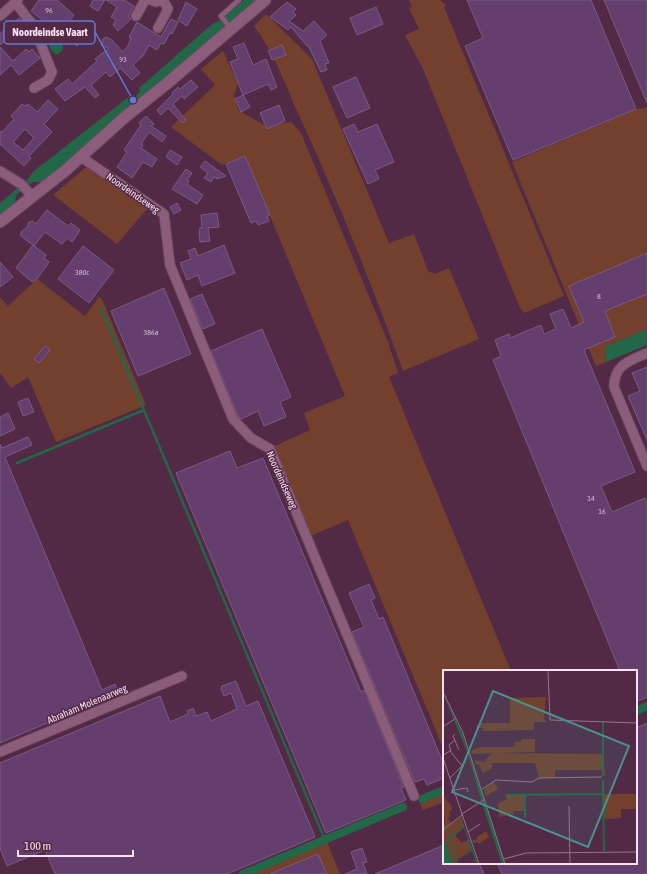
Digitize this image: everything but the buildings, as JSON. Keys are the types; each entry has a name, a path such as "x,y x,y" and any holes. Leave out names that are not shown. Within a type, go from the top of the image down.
{"street":[{"path":"136,16 145,0"},
{"path":"151,0 156,2 163,0 168,10 158,28"},
{"path":"0,222 84,159 125,116 165,85 228,24 265,0"},
{"path":"0,16 17,1 34,27 52,72 48,80 34,88"},
{"name":"Noordeindseweg","path":"84,159 164,214 170,265 233,418 252,438 270,449 414,796"},
{"path":"0,171 23,186 33,197"},
{"path":"647,353 622,366 616,372 614,387 647,466"},
{"name":"Abraham Molenaarweg","path":"0,752 182,676"}],"lane":[{"path":"228,24 221,16 240,0"}],"shaded area":[{"path":"244,0 257,0 134,103 49,177 42,182 33,182 16,195 15,202 0,214 0,203 27,180 34,171 131,95 136,96 140,92 139,88 211,25 221,20 224,22 226,20 225,16"},
{"path":"409,0 440,0 446,5 444,7 564,296 524,313 520,308 423,69 405,35 419,29 409,8 412,7"},
{"path":"266,14 312,59 389,243 414,234 428,271 435,274 449,268 479,339 403,371 379,306 327,178 268,47 254,26"},
{"path":"32,15 62,43 62,51 57,55 51,50 44,33"},
{"path":"223,51 238,84 234,95 238,110 266,126 291,122 301,133 388,342 398,373 389,377 511,670 443,670 443,748 348,520 308,537 270,448 310,430 304,413 345,396 245,156 222,165 171,127 215,85 201,69"},
{"path":"647,107 647,329 605,347 606,362 596,366 512,162 639,108 641,109"},
{"path":"86,167 147,209 117,244 53,195"},
{"path":"37,279 85,316 99,297 102,299 146,405 56,442 28,377 11,388 0,373 0,297 8,306"},
{"path":"647,329 647,345 606,362 605,347"},
{"path":"443,793 443,802 423,810 420,803"},
{"path":"327,842 340,874 249,874"}],"waterway":[{"path":"101,308 325,840"},
{"path":"17,463 144,410"},
{"path":"637,711 647,706"},
{"path":"422,799 443,790"},
{"path":"243,874 403,807"}],"place":[{"name":"Noordeindse Vaart","path":"133,100"}]}
